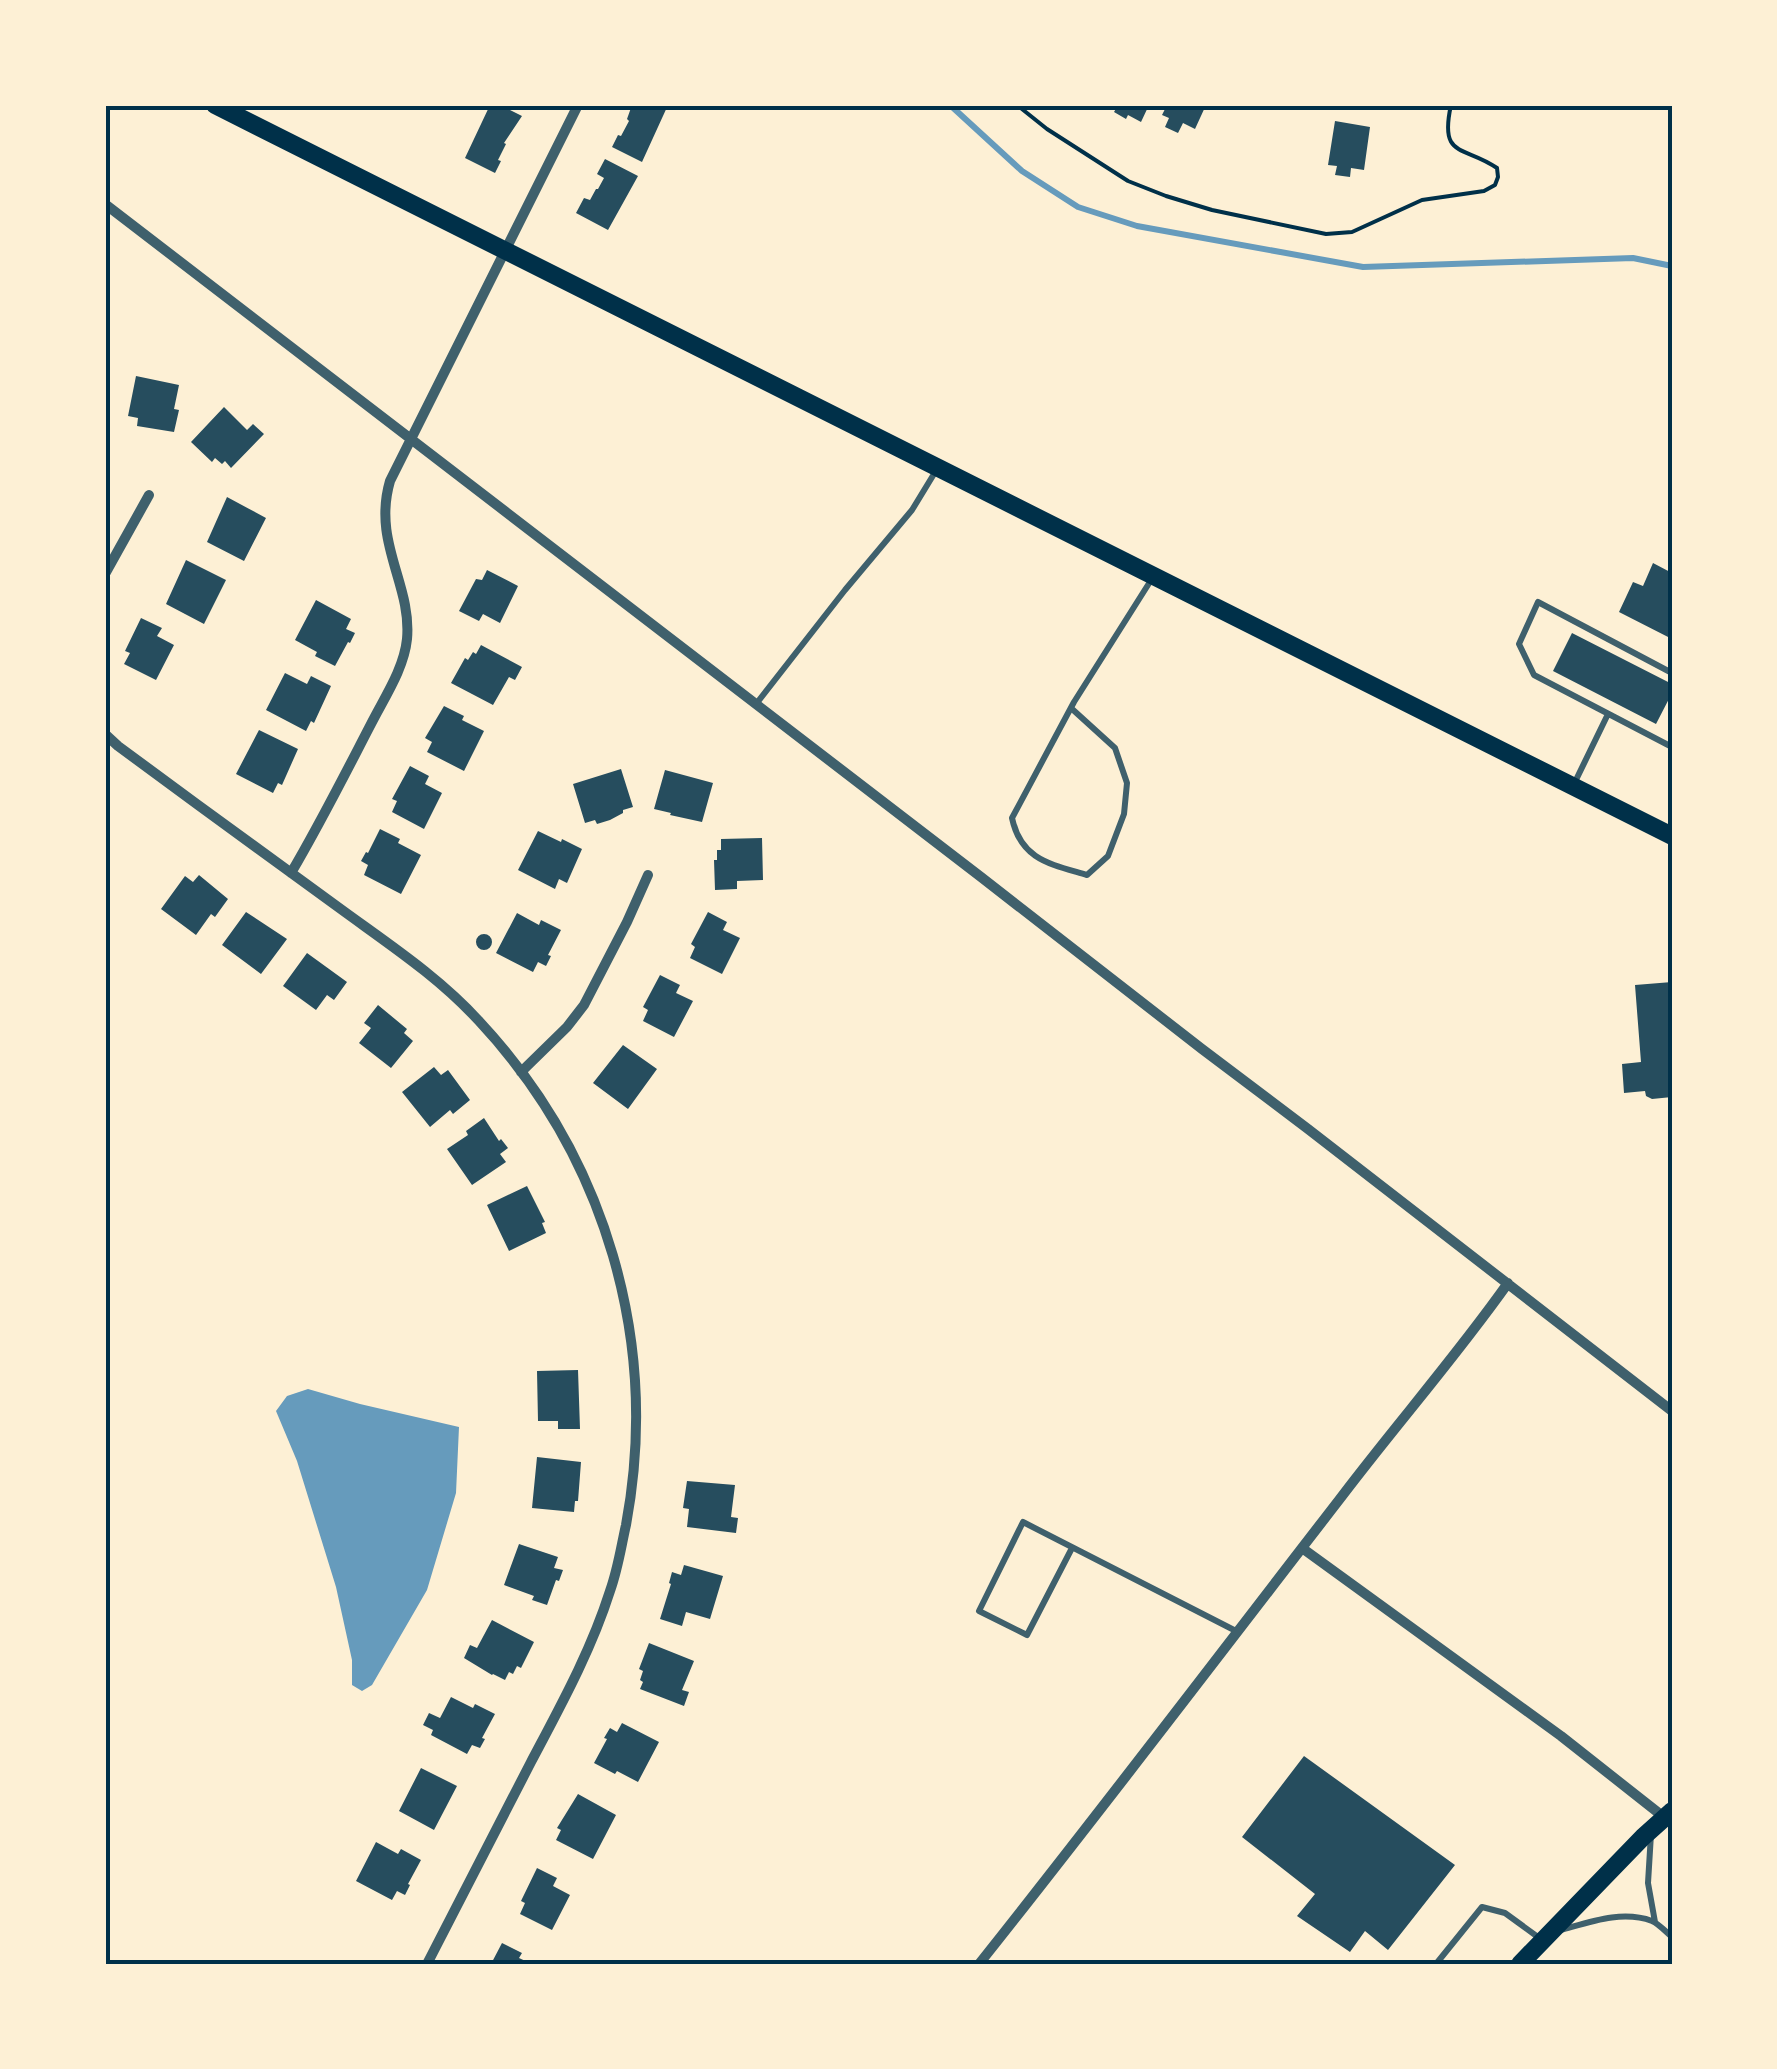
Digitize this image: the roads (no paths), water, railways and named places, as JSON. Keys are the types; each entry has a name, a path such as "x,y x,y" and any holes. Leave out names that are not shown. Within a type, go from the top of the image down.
{"main road":[{"path":"215,105 1672,836"},
{"path":"1520,1964 1663,1819"}],"street":[{"path":"291,873 398,670 407,640 405,610 386,537 385,499 390,481 578,105"},
{"path":"1608,105 1622,105"},
{"path":"105,204 1672,1411"},
{"path":"105,574 149,495"},
{"path":"105,734 430,975 479,1020 521,1072 566,1141 591,1191 612,1250 633,1356 637,1409 633,1486 610,1591 579,1670 426,1964"},
{"path":"521,1072 568,1027 584,1005 648,875"},
{"path":"979,1964 1104,1808 1508,1283"},
{"path":"1302,1548 1561,1736 1663,1819"}],"lane":[{"path":"756,704 912,510 938,468"},
{"path":"1071,708 1115,748 1127,783 1124,814 1108,856 1087,875 1044,862 1016,839 1012,818 1071,708 1153,576"},
{"path":"1672,673 1538,602 1519,644 1534,675 1672,747"},
{"path":"1572,787 1608,714"},
{"path":"1072,1548 1027,1635 979,1611 1023,1522 1238,1632"},
{"path":"1654,1922 1648,1882 1663,1819"},
{"path":"1436,1964 1482,1907 1505,1913 1546,1937 1623,1916 1654,1922 1672,1937"}],"water":[{"path":"308,1389 459,1427 456,1493 427,1590 372,1685 362,1691 352,1685 352,1660 336,1587 297,1461 276,1411 287,1396"}],"waterway":[{"path":"950,105 1022,171 1078,207 1137,226 1363,267 1633,258 1672,266"}]}
